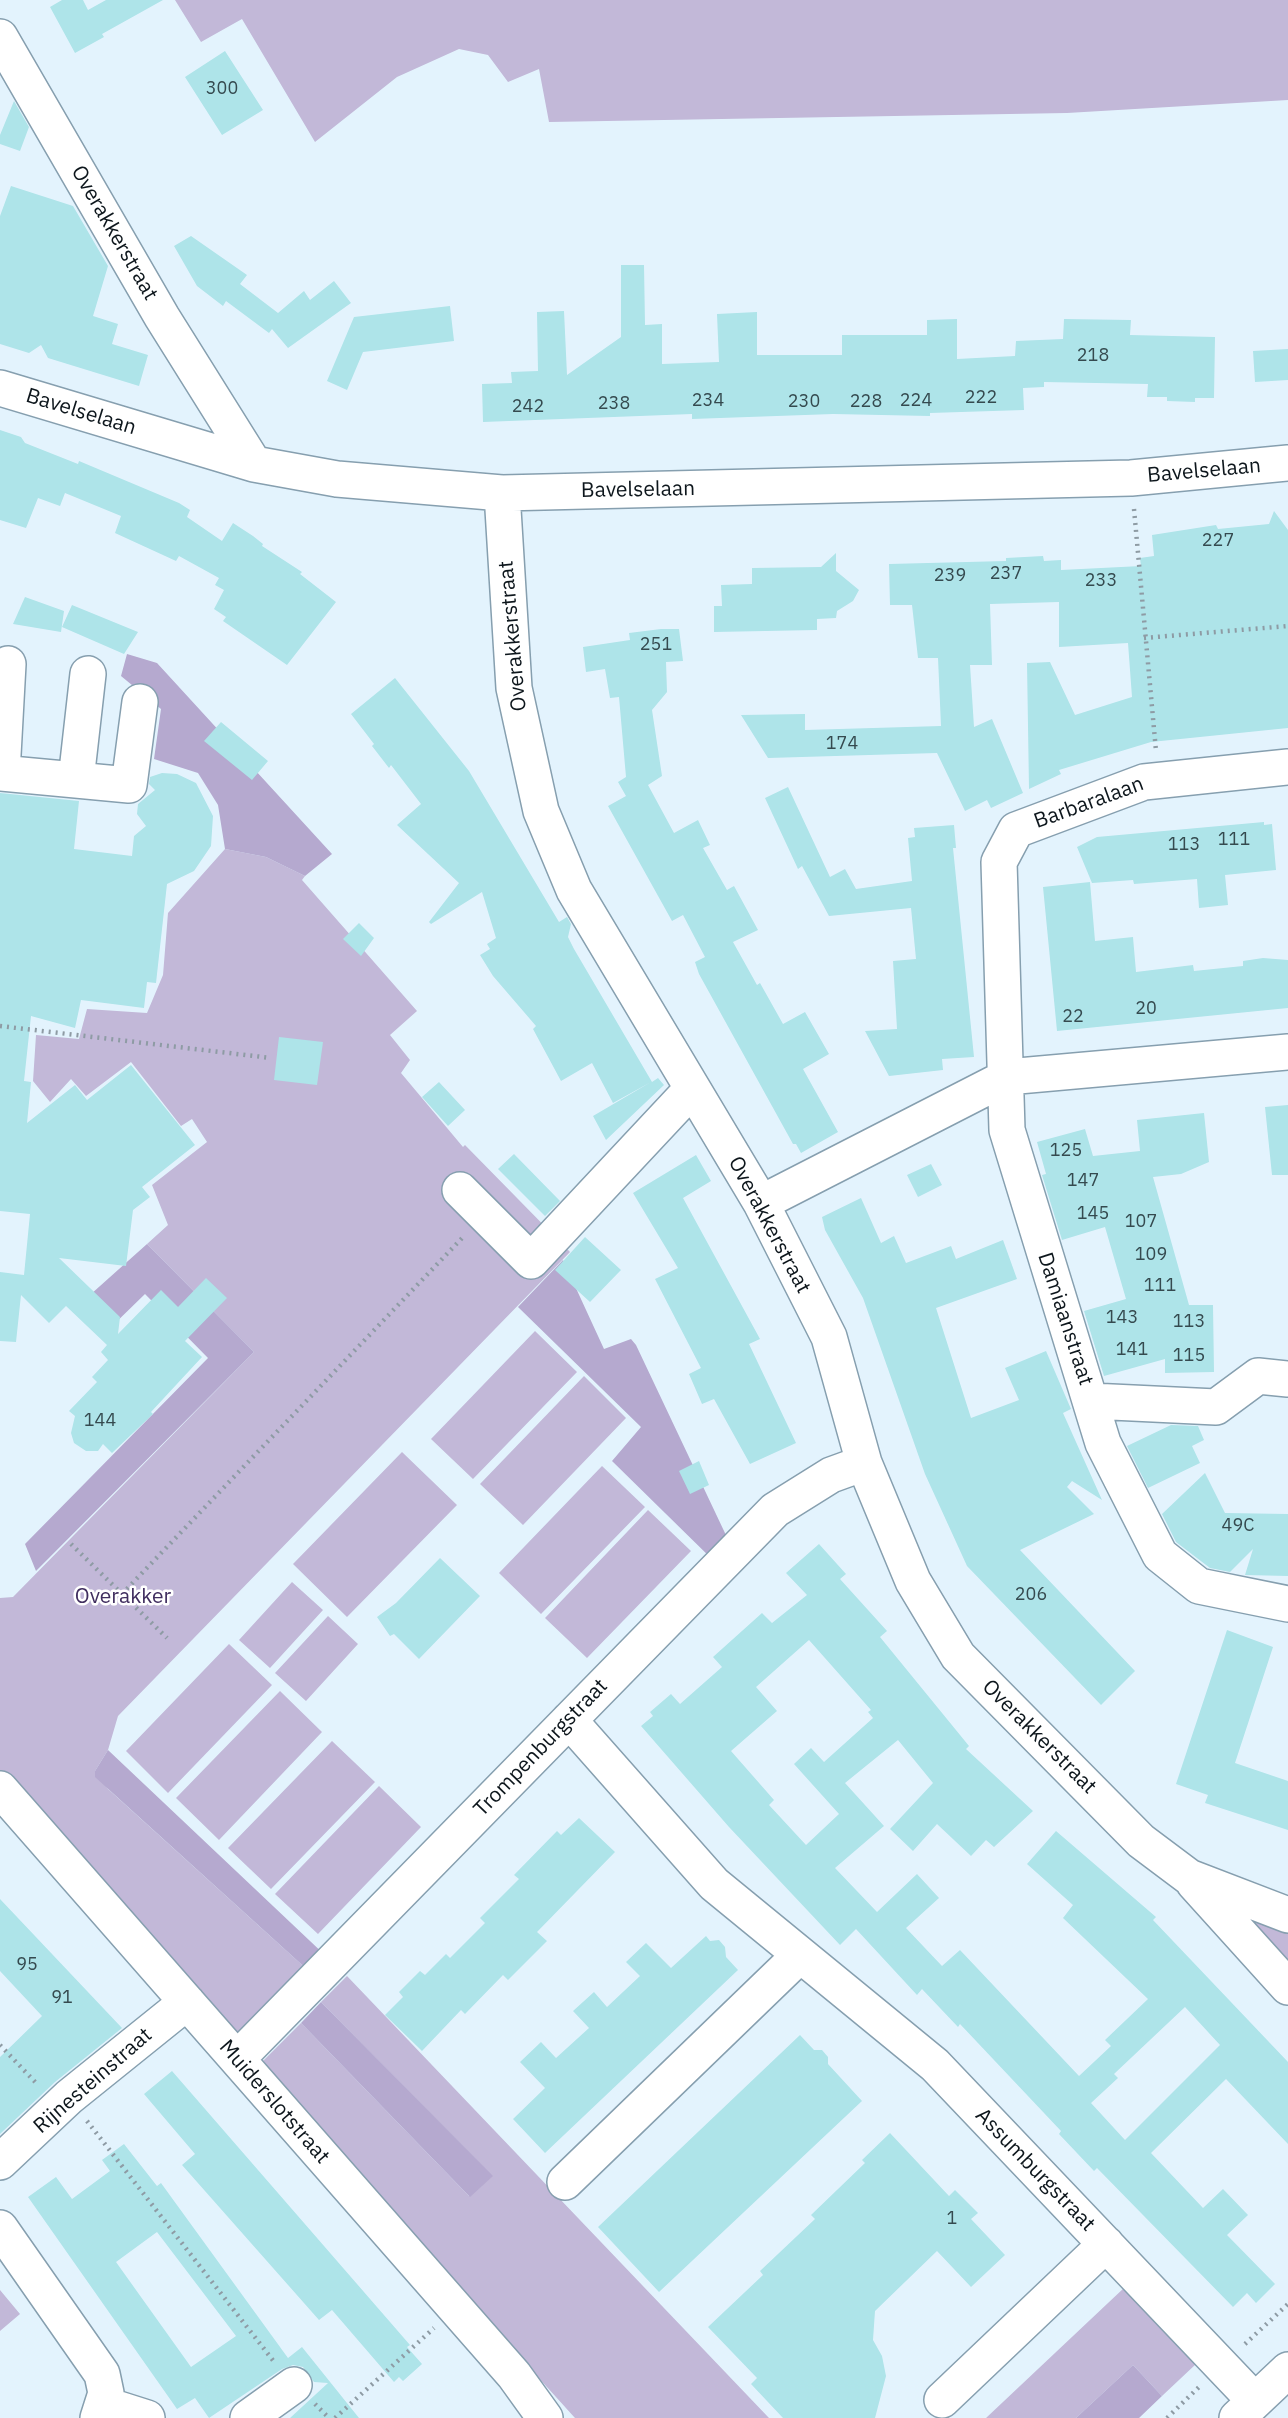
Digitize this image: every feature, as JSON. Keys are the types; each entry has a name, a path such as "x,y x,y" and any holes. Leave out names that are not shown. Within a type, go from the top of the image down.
{"street":[{"name":"Overakkerstraat","path":"0,37 162,317 254,464"},
{"name":"Bavelselaan","path":"0,388 254,464 337,479 502,493 1131,478 1288,463"},
{"name":"Overakkerstraat","path":"502,493 514,688 541,811 574,890 761,1203 829,1337 864,1463 913,1581 958,1656 1141,1841 1189,1877 1288,1987"},
{"path":"8,664 1,773 129,785 140,702"},
{"path":"76,780 88,674"},
{"name":"Barbaralaan","path":"1007,1077 999,862 1016,830 1144,782 1288,767"},
{"path":"761,1203 1007,1077 1288,1052"},
{"name":"Damiaanstraat","path":"1007,1077 1007,1130 1076,1364 1091,1401 1216,1407 1258,1376 1288,1379"},
{"path":"460,1190 531,1261 692,1089"},
{"path":"1091,1401 1103,1443 1160,1555 1199,1586 1288,1604"},
{"name":"Trompenburgstraat","path":"237,2059 775,1510 831,1475 864,1463"},
{"name":"Assumburgstraat","path":"569,1720 714,1884 935,2065 1106,2244 1246,2409"},
{"name":"Muiderslotstraat","path":"0,1789 514,2375 545,2418"},
{"name":"Overakkerstraat","path":"1189,1877 1288,1915"},
{"path":"565,2182 799,1956"},
{"name":"Rijnesteinstraat","path":"0,2162 64,2102 187,2002"},
{"path":"0,2228 102,2374 106,2393 100,2411 147,2418"},
{"path":"942,2400 1106,2244"},
{"path":"1246,2409 1288,2370"},
{"path":"248,2418 294,2385"}],"path":[{"path":"1131,478 1144,638 1160,780"},
{"path":"1144,638 1288,626"},
{"path":"0,1026 271,1058"},
{"path":"122,1594 485,1214"},
{"path":"71,1544 167,1638"},
{"path":"0,2045 64,2102 294,2385 332,2418 456,2309"}],"green space":[{"path":"175,0 1288,0 1288,100 1067,113 549,122 539,69 508,82 488,55 459,49 397,77 315,142 242,19 201,42"},
{"name":"Overakker","path":"225,849 266,857 305,876 302,880 417,1011 390,1035 410,1060 401,1073 463,1147 465,1145 570,1252 118,1716 108,1750 95,1771 108,1789 312,1974 241,2048 0,1773 0,1598 13,1597 254,1352 147,1244 168,1225 152,1185 207,1142 192,1119 181,1126 131,1062 86,1096 71,1079 50,1102 33,1081 36,1035 79,1039 87,1009 147,1013 163,975 168,913"},
{"path":"535,1331 577,1372 473,1479 431,1439"},
{"path":"584,1376 626,1418 523,1525 480,1484"},
{"path":"402,1452 457,1505 347,1617 293,1564"},
{"path":"602,1466 645,1507 541,1614 499,1573"},
{"path":"648,1510 691,1551 587,1658 545,1618"},
{"path":"292,1582 323,1610 270,1668 239,1640"},
{"path":"328,1616 358,1644 306,1701 275,1673"},
{"path":"229,1644 272,1685 168,1793 126,1751"},
{"path":"280,1691 322,1732 219,1840 176,1798"},
{"path":"332,1741 375,1782 271,1889 228,1848"},
{"path":"379,1786 421,1827 318,1934 275,1894"},
{"path":"1244,1912 1288,1934 1288,1977"},
{"path":"347,1976 769,2418 575,2418 257,2067 301,2023 469,2196 492,2176 321,2002"},
{"path":"1125,2287 1196,2364 1162,2396 1133,2365 1076,2418 986,2418"},
{"path":"0,2290 20,2314 0,2331"}],"shaded area":[{"path":"127,654 157,663 332,854 305,876 266,857 225,849 218,805 198,773 154,759 161,709 121,676"},
{"path":"147,1244 254,1352 36,1571 25,1544 208,1358 145,1294 105,1333 81,1303"},
{"path":"563,1260 604,1349 631,1339 636,1345 733,1550 718,1565 612,1461 641,1427 518,1307"},
{"path":"108,1750 328,1958 312,1974 95,1777 95,1771"},
{"path":"321,2002 493,2176 470,2197 301,2023"},
{"path":"1133,2365 1162,2396 1139,2418 1076,2418"}],"building":[{"path":"62,0 83,0 88,10 106,0 163,0 102,34 104,37 75,53 50,7"},
{"path":"225,51 263,110 222,135 185,77"},
{"path":"14,101 29,127 20,151 0,144 0,135"},
{"path":"11,186 73,206 108,266 93,316 118,324 112,344 148,355 139,386 48,358 41,345 29,353 0,344 0,216"},
{"path":"191,236 247,275 240,284 278,313 304,291 310,300 334,281 351,303 288,348 272,329 269,333 226,301 223,306 197,286 174,246"},
{"path":"621,265 644,265 645,325 662,324 662,364 719,362 717,314 757,312 757,355 842,355 842,335 927,335 927,320 957,319 957,359 1015,356 1016,341 1063,339 1064,319 1131,320 1130,335 1215,337 1214,398 1195,398 1195,402 1147,397 1148,384 1044,382 1044,387 1023,388 1024,410 930,413 930,416 833,414 692,419 692,414 483,422 482,384 512,383 511,372 538,371 537,312 564,311 567,375 621,337"},
{"path":"450,306 454,341 363,352 347,390 327,381 354,317"},
{"path":"1288,349 1288,380 1255,382 1253,351"},
{"path":"0,430 21,437 25,443 78,464 79,461 179,503 190,510 187,517 222,541 233,523 302,572 300,574 336,602 287,665 223,621 226,617 214,609 224,590 215,585 219,578 179,556 176,561 115,533 121,516 65,493 60,506 38,498 26,528 0,520"},
{"path":"1274,511 1288,530 1288,728 1151,742 1059,770 1061,774 1029,789 1027,663 1050,662 1075,715 1132,697 1128,643 1059,647 1059,602 990,604 992,665 970,665 974,727 992,719 1023,793 991,808 987,800 965,811 937,753 768,758 741,715 805,714 805,730 941,726 938,658 918,658 912,605 890,605 889,564 1006,561 1006,558 1043,556 1044,561 1061,560 1061,570 1141,566 1140,558 1154,556 1152,535 1216,525 1218,529 1269,524"},
{"path":"836,553 836,571 859,590 853,601 837,611 836,618 817,619 817,630 714,632 714,606 722,606 721,585 752,584 752,568 821,567"},
{"path":"25,597 64,611 61,632 13,624"},
{"path":"72,605 138,632 124,654 62,627"},
{"path":"679,629 683,661 666,662 667,692 652,710 662,776 648,785 674,833 698,820 710,845 703,848 727,890 734,886 758,930 733,942 757,985 760,983 783,1024 805,1012 829,1054 803,1069 838,1132 801,1153 796,1144 793,1144 699,974 695,962 705,957 683,915 672,921 608,806 626,796 618,782 626,777 619,697 610,698 605,669 586,672 583,647 630,640 629,633"},
{"path":"395,678 469,771 559,922 567,917 571,924 568,937 574,949 652,1082 658,1078 664,1085 606,1140 593,1116 651,1082 613,1103 592,1063 561,1081 533,1029 536,1026 493,976 480,955 490,949 487,944 496,938 482,892 431,924 429,922 459,883 397,825 421,804 391,765 389,768 351,714"},
{"path":"221,722 268,761 252,780 204,741"},
{"path":"162,773 177,774 196,783 213,816 211,846 194,871 167,884 156,983 147,982 144,1008 81,1000 75,1028 31,1016 24,1081 31,1082 27,1123 75,1085 87,1100 131,1065 195,1145 142,1187 150,1197 133,1210 126,1266 59,1258 120,1317 118,1334 161,1290 178,1307 206,1278 227,1298 185,1341 202,1357 151,1412 153,1414 112,1453 103,1444 98,1451 86,1451 74,1443 71,1433 75,1416 69,1411 97,1382 92,1377 108,1360 101,1352 107,1345 66,1306 49,1323 21,1295 16,1342 0,1341 0,1272 24,1275 30,1214 0,1211 0,793 79,801 74,849 132,856 134,836 146,826 137,814 138,804 155,790 149,784 150,777"},
{"path":"788,787 830,877 845,869 856,889 912,881 908,838 915,837 914,828 954,825 956,848 953,848 974,1057 942,1059 943,1070 889,1076 865,1031 897,1029 893,961 916,959 911,908 829,916 802,866 798,869 765,798"},
{"path":"1264,822 1264,825 1272,824 1276,870 1225,875 1228,905 1199,908 1197,879 1134,884 1133,880 1092,883 1077,847 1097,837"},
{"path":"1090,882 1095,941 1133,937 1136,972 1193,965 1194,971 1243,966 1243,961 1263,958 1288,960 1288,1008 1057,1031 1043,887"},
{"path":"359,923 374,938 361,956 343,939"},
{"path":"279,1037 323,1042 317,1085 274,1080"},
{"path":"439,1082 465,1110 448,1126 422,1097"},
{"path":"1288,1105 1288,1175 1272,1175 1265,1107"},
{"path":"1204,1113 1209,1162 1181,1174 1153,1177 1189,1305 1213,1305 1214,1372 1165,1373 1165,1359 1104,1376 1084,1311 1126,1299 1105,1227 1062,1240 1042,1175 1046,1174 1037,1142 1085,1129 1093,1156 1140,1151 1137,1120"},
{"path":"514,1154 560,1201 545,1216 498,1169"},
{"path":"696,1155 711,1181 683,1198 760,1339 749,1344 796,1443 750,1464 714,1399 702,1404 689,1374 701,1368 655,1279 678,1268 633,1193"},
{"path":"931,1164 942,1185 918,1197 907,1175"},
{"path":"861,1198 881,1243 894,1236 906,1263 951,1246 956,1259 1003,1240 1017,1279 936,1308 971,1418 1019,1400 1005,1368 1046,1351 1071,1409 1063,1413 1102,1500 1072,1481 1067,1487 1094,1514 1020,1550 1135,1671 1101,1705 967,1566 925,1474 863,1298 825,1230 822,1217"},
{"path":"585,1237 621,1270 590,1302 555,1270"},
{"path":"1171,1425 1198,1426 1204,1440 1192,1446 1200,1463 1148,1488 1127,1446"},
{"path":"699,1461 709,1485 690,1494 679,1471"},
{"path":"1205,1473 1225,1513 1288,1514 1288,1576 1245,1575 1253,1549 1230,1572 1210,1568 1176,1542 1162,1514"},
{"path":"819,1544 846,1574 840,1579 887,1631 880,1637 969,1746 966,1749 1033,1811 994,1847 986,1840 971,1856 937,1824 913,1851 890,1829 933,1783 898,1740 845,1783 884,1826 835,1868 877,1912 917,1874 939,1898 906,1928 942,1966 960,1950 1079,2076 1111,2046 1105,2040 1148,1999 1063,1918 1073,1905 1027,1864 1056,1831 1156,1917 1153,1920 1288,2062 1288,2144 1226,2079 1151,2153 1203,2208 1223,2189 1248,2215 1227,2235 1275,2284 1256,2303 1247,2293 1233,2307 1097,2168 1094,2171 1059,2134 1061,2131 960,2024 958,2027 922,1989 917,1995 856,1929 840,1945 729,1827 641,1726 653,1716 650,1712 671,1694 680,1704 722,1667 713,1657 762,1613 772,1623 807,1595 786,1573","holes":["809,1640 871,1710 868,1712 873,1718 824,1762 811,1748 794,1764 839,1814 806,1845 769,1805 774,1800 731,1751 777,1711 756,1687","1185,2007 1220,2045 1125,2140 1091,2103 1118,2078 1114,2074"]},
{"path":"440,1558 480,1596 419,1659 394,1634 390,1636 377,1617 396,1603"},
{"path":"1227,1630 1273,1647 1235,1763 1288,1781 1288,1830 1205,1803 1208,1795 1176,1784"},
{"path":"579,1818 615,1852 537,1932 547,1941 508,1980 503,1975 465,2014 461,2010 422,2051 385,2015 403,1997 399,1992 420,1971 425,1975 446,1954 450,1958 485,1923 480,1918 519,1879 514,1875 557,1831 561,1835"},
{"path":"0,1899 122,2028 55,2082 0,2134 0,2057 42,2016 0,1971"},
{"path":"706,1936 710,1941 719,1940 725,1947 726,1957 738,1970 545,2153 513,2119 545,2088 520,2062 541,2042 556,2058 589,2028 573,2011 594,1992 607,2007 640,1976 626,1962 646,1943 671,1968"},
{"path":"800,2035 814,2050 822,2050 828,2057 828,2064 862,2101 659,2292 598,2227"},
{"path":"172,2071 410,2345 407,2347 422,2364 403,2381 399,2377 394,2382 332,2310 319,2320 182,2165 195,2154 144,2094"},
{"path":"890,2133 949,2196 955,2190 978,2213 971,2219 1005,2255 971,2287 937,2251 875,2311 873,2340 882,2356 886,2376 875,2418 783,2418 751,2384 757,2378 708,2327 763,2275 760,2271 815,2219 811,2215 865,2163 862,2160"},
{"path":"124,2144 157,2186 161,2183 288,2358 302,2347 359,2418 290,2418 328,2383 314,2382 303,2367 293,2365 282,2369 209,2418 195,2398 177,2409 28,2197 56,2177 72,2199 110,2171 102,2160","holes":["157,2232 236,2336 191,2367 116,2262"]}]}
